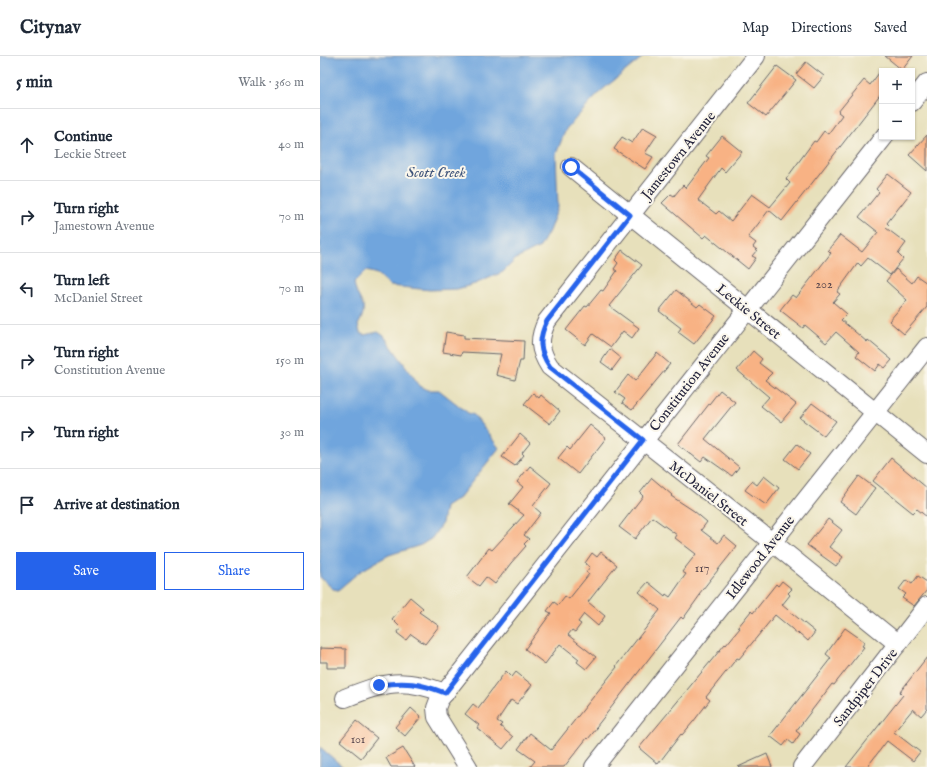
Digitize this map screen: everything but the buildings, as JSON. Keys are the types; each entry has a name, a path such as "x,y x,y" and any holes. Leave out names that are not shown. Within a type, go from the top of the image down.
{"street":[{"name":"Jamestown Avenue","path":"542,331 547,321 756,56"},
{"path":"915,98 927,83"},
{"name":"Constitution Avenue","path":"468,767 437,716 436,708 439,700 882,140"},
{"name":"Leckie Street","path":"571,167 927,454"},
{"name":"McDaniel Street","path":"542,331 541,348 544,358 550,367 772,542 898,644"},
{"name":"Idlewood Avenue","path":"594,767 927,347"},
{"name":"Sandpiper Drive","path":"802,767 927,606"},
{"path":"345,698 379,685 398,682 427,686 445,693"}],"water":[{"name":"Scott Creek","path":"320,56 644,56 601,91 566,129 556,154 558,207 549,231 540,247 516,259 503,272 475,284 457,289 430,290 390,286 377,274 366,271 354,282 363,307 362,317 358,325 360,333 364,335 378,332 384,336 420,386 428,390 439,390 468,413 474,415 499,448 459,498 445,507 442,523 432,538 421,545 389,555 378,561 359,572 338,590 333,589 320,577"},
{"path":"320,747 343,767 320,767"}],"route":[{"path":"379,685 398,682 412,683 427,686 445,693 643,440 550,367 544,358 541,348 540,341 542,331 547,321 630,215 571,167"}]}
